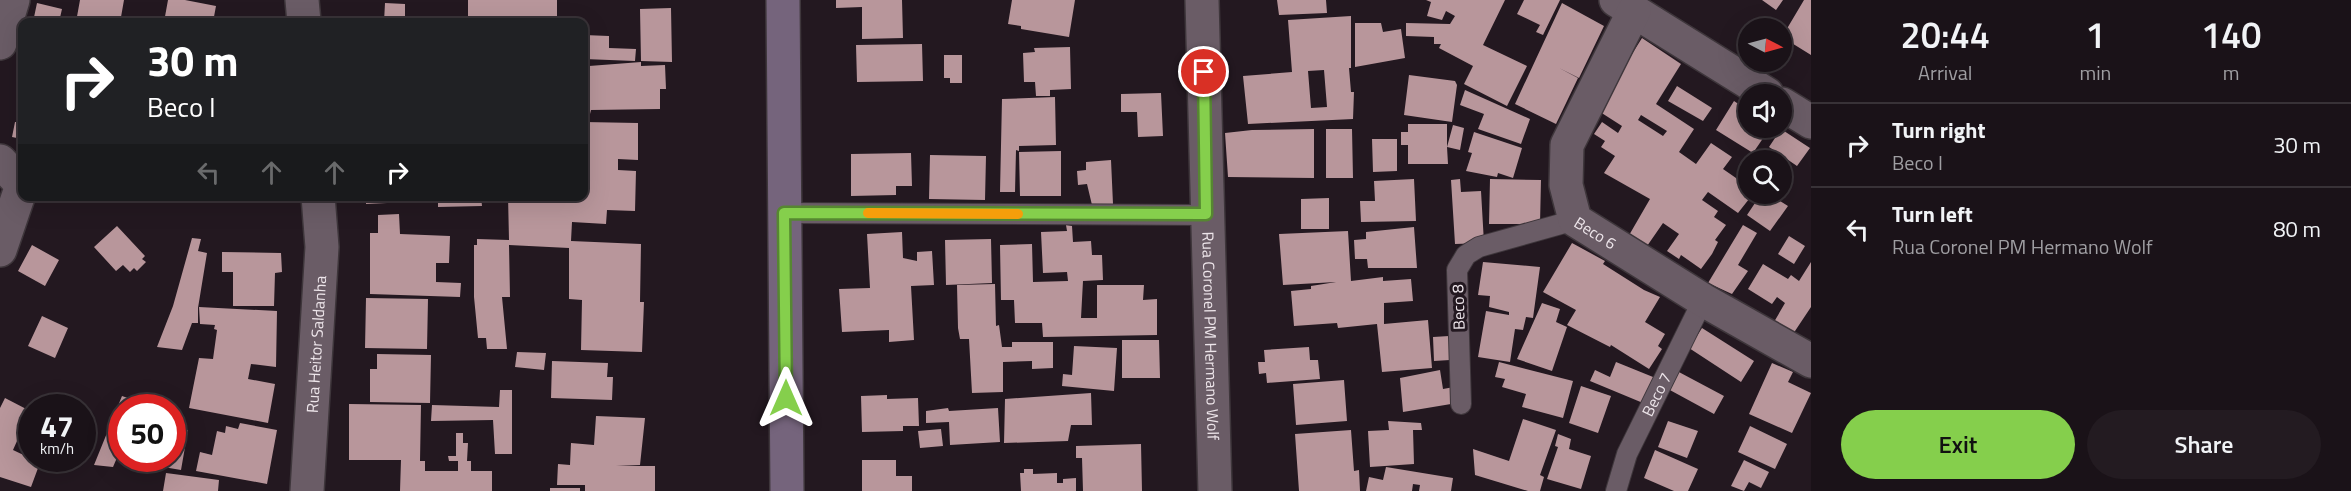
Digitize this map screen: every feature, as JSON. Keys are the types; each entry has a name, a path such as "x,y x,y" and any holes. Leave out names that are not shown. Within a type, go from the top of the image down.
{"main road":[{"path":"783,0 787,491"}],"street":[{"path":"0,43 13,0"},
{"path":"302,0 304,18"},
{"name":"Rua Coronel PM Hermano Wolf","path":"1202,0 1215,491"},
{"path":"1625,6 1751,84"},
{"name":"Beco 6","path":"1625,6 1567,145 1566,185 1575,220 1703,300 1811,361"},
{"path":"1792,110 1811,122"},
{"path":"0,161 18,181"},
{"path":"0,250 18,197"},
{"name":"Rua Heitor Saldanha","path":"307,491 322,247 318,201"}],"lane":[{"path":"784,213 1206,214"},
{"name":"Beco 8","path":"1461,404 1457,270 1467,255 1479,247 1575,220"},
{"name":"Beco 7","path":"1616,491 1627,454 1703,300"}],"building":[{"path":"80,0 124,0 121,17 119,18 77,18"},
{"path":"168,0 185,0 216,6 214,18 165,18"},
{"path":"468,0 557,0 557,18 468,18"},
{"path":"836,0 902,0 903,38 862,39 862,7 836,8"},
{"path":"1012,0 1075,0 1069,37 1021,29 1021,26 1008,24"},
{"path":"1277,0 1326,0 1327,13 1279,15"},
{"path":"1426,0 1505,0 1483,45 1527,66 1507,106 1464,84 1473,66 1439,48 1441,44 1434,44 1434,37 1406,36 1406,23 1450,24 1455,16 1446,11 1442,20 1427,16 1431,2"},
{"path":"1524,0 1560,0 1543,35 1536,32 1540,25 1517,14"},
{"path":"1762,0 1783,0 1776,10"},
{"path":"1804,0 1811,0 1811,55 1792,43 1792,20"},
{"path":"37,3 62,9 60,18 34,18"},
{"path":"385,3 405,4 405,18 384,18"},
{"path":"1562,3 1604,26 1579,78 1559,68 1578,78 1556,124 1515,104"},
{"path":"671,8 672,62 641,61 640,9"},
{"path":"1351,16 1351,68 1349,68 1351,92 1354,92 1353,119 1248,124 1243,76 1292,72 1288,20","holes":["1324,70 1327,107 1311,108 1308,71"]},
{"path":"1355,23 1381,23 1383,32 1401,29 1405,58 1355,67"},
{"path":"588,35 609,36 609,48 636,49 635,61 588,59"},
{"path":"1642,38 1681,64 1656,104 1694,129 1679,152 1696,164 1711,143 1732,157 1723,169 1738,179 1738,204 1745,204 1738,213 1708,192 1702,200 1718,211 1714,217 1726,225 1715,240 1718,242 1712,254 1701,269 1681,255 1679,259 1667,251 1679,234 1663,223 1645,249 1628,237 1650,199 1604,173 1615,156 1601,147 1605,141 1594,134 1602,122 1618,133 1622,126 1597,110","holes":["1641,115 1667,131 1663,136 1638,120"]},
{"path":"922,44 923,81 857,82 856,45"},
{"path":"1070,47 1071,89 1050,90 1050,96 1036,96 1035,82 1024,82 1023,53 1035,52 1034,48"},
{"path":"944,55 962,55 962,83 950,83 950,78 944,78"},
{"path":"588,60 589,66 641,62 641,66 665,65 666,89 660,89 660,109 591,110 588,114"},
{"path":"1409,75 1455,81 1457,85 1452,122 1404,115"},
{"path":"1677,86 1712,108 1703,121 1668,101"},
{"path":"1465,90 1530,119 1521,144 1478,129 1484,114 1460,105"},
{"path":"1161,93 1163,136 1138,137 1137,112 1121,112 1121,94"},
{"path":"1055,97 1056,145 1019,146 1019,151 1016,150 1015,192 1000,192 1002,99"},
{"path":"1734,101 1738,104 1738,138 1763,138 1755,150 1748,150 1716,130"},
{"path":"15,122 18,122 18,138 12,137"},
{"path":"588,122 638,123 638,160 618,159 618,170 636,171 635,211 607,210 606,224 572,222 571,241 641,244 640,302 644,302 642,352 581,350 582,300 569,299 569,248 509,245 510,297 502,297 507,349 487,349 486,338 478,338 474,297 474,245 477,245 477,239 509,240 508,201 588,201"},
{"path":"1408,124 1447,124 1448,164 1408,164 1408,145 1401,145 1401,132 1408,132"},
{"path":"1453,125 1464,128 1460,150 1447,147"},
{"path":"1314,129 1314,178 1228,177 1225,133"},
{"path":"1326,129 1352,129 1353,178 1326,178"},
{"path":"1474,132 1522,148 1513,178 1498,173 1497,177 1466,171 1472,153 1468,152"},
{"path":"1792,136 1810,148 1797,166 1792,163 1792,150 1773,150 1769,147 1775,138"},
{"path":"1372,139 1397,139 1397,171 1373,172"},
{"path":"1061,151 1061,196 1020,196 1019,152"},
{"path":"911,153 912,186 896,186 896,195 851,196 851,154"},
{"path":"930,155 986,156 985,200 929,199"},
{"path":"1111,160 1113,204 1092,205 1087,184 1078,185 1077,171 1086,170 1086,162"},
{"path":"1414,179 1416,221 1361,222 1360,201 1375,201 1374,181"},
{"path":"1460,179 1461,192 1481,191 1484,243 1455,244 1451,180"},
{"path":"1490,179 1541,180 1540,224 1489,224"},
{"path":"1329,198 1329,229 1301,229 1301,199"},
{"path":"366,201 429,201 366,204"},
{"path":"438,201 482,201 482,206 438,207"},
{"path":"1754,204 1785,204 1788,206 1770,231 1747,215"},
{"path":"399,214 400,234 450,236 449,263 436,263 436,282 461,283 460,297 370,294 370,233 378,233 378,215"},
{"path":"1066,225 1072,226 1073,242 1091,241 1092,255 1102,255 1103,280 1083,281 1081,318 1097,318 1097,285 1144,285 1143,300 1157,299 1157,335 1043,337 1042,323 1015,323 1014,300 1001,300 1000,245 1032,244 1033,282 1068,281 1067,272 1043,273 1041,232 1067,231"},
{"path":"1743,225 1757,233 1738,265 1748,271 1732,294 1708,283"},
{"path":"117,226 145,256 142,259 146,262 137,271 134,268 130,272 123,265 116,271 94,247"},
{"path":"1414,227 1417,268 1368,268 1367,259 1355,259 1354,240 1366,239 1366,232"},
{"path":"1348,231 1351,281 1383,277 1383,281 1411,279 1413,301 1384,303 1384,324 1428,320 1432,368 1382,372 1377,324 1338,328 1337,323 1294,326 1291,291 1311,289 1311,286 1336,282 1283,285 1279,234"},
{"path":"902,232 903,258 917,261 917,252 932,251 934,285 911,286 914,340 889,342 889,330 842,332 839,289 870,288 867,234"},
{"path":"1789,236 1805,246 1794,264 1778,254"},
{"path":"192,238 201,239 198,251 207,253 198,308 198,323 192,323 182,350 157,347 173,306"},
{"path":"991,239 992,283 946,285 945,240"},
{"path":"1572,243 1605,261 1603,264 1644,290 1660,297 1645,322 1665,334 1658,346 1662,349 1649,369 1611,345 1610,347 1567,325 1576,310 1543,292"},
{"path":"32,245 59,260 45,286 18,271"},
{"path":"222,252 281,253 282,272 275,273 274,306 233,306 233,272 222,272"},
{"path":"1483,262 1540,267 1533,318 1526,317 1523,330 1515,329 1510,362 1478,357 1486,311 1509,315 1509,312 1489,307 1490,296 1478,295"},
{"path":"1811,262 1811,307 1793,334 1774,322 1785,303 1777,297 1772,304 1748,289 1763,264 1788,279 1791,275 1799,281"},
{"path":"995,284 996,326 999,325 1002,347 1012,347 1012,342 1053,342 1053,368 1032,369 1032,361 1003,362 1003,392 972,393 969,339 960,339 958,328 957,285"},
{"path":"366,298 428,299 427,349 365,348"},
{"path":"1542,303 1560,309 1556,322 1567,327 1552,371 1517,359"},
{"path":"199,307 277,311 276,367 251,364 248,379 275,384 268,423 189,408 199,358 213,359 217,330 214,329 215,325 200,324"},
{"path":"42,316 68,328 55,358 28,346"},
{"path":"1702,328 1754,361 1741,382 1689,348"},
{"path":"1449,336 1450,360 1434,361 1433,337"},
{"path":"1122,340 1159,340 1160,378 1122,378"},
{"path":"1074,346 1117,348 1114,391 1062,386 1063,374 1072,375"},
{"path":"1309,347 1310,360 1318,360 1320,379 1267,383 1266,373 1259,374 1258,362 1265,362 1264,350"},
{"path":"517,352 546,353 544,370 515,367"},
{"path":"377,354 431,355 430,403 370,402 370,369 377,369"},
{"path":"552,361 608,363 607,377 613,377 612,400 551,398"},
{"path":"1499,362 1573,381 1563,418 1522,407 1526,394 1502,387 1505,379 1495,377"},
{"path":"1616,362 1658,379 1643,403 1590,381 1595,370 1610,377"},
{"path":"1772,363 1793,372 1788,382 1811,393 1792,433 1749,414"},
{"path":"1440,370 1443,389 1454,387 1457,403 1403,412 1400,378"},
{"path":"1677,371 1724,396 1714,414 1668,389"},
{"path":"1344,380 1347,421 1296,425 1293,384"},
{"path":"1581,386 1611,396 1598,433 1569,423"},
{"path":"500,390 512,390 512,454 495,454 493,420 431,421 432,405 499,407"},
{"path":"1091,393 1092,425 1071,425 1068,441 1004,443 1005,399"},
{"path":"887,395 887,399 918,398 919,426 903,426 903,431 862,432 861,396"},
{"path":"5,398 18,405 18,442 13,450 18,452 18,472 37,472 31,487 0,477 0,408"},
{"path":"349,404 421,405 420,461 425,461 425,471 458,471 458,461 449,461 448,456 456,456 456,433 463,433 463,443 468,443 467,461 471,461 471,471 492,471 492,491 400,491 401,460 349,460"},
{"path":"948,408 949,411 998,408 1000,442 950,445 949,422 926,423 926,411"},
{"path":"596,416 645,418 640,465 616,466 655,466 655,491 585,491 585,485 557,485 558,464 570,465 571,443 594,445"},
{"path":"1523,419 1556,430 1540,475 1544,477 1540,491 1528,491 1475,475 1473,449 1509,461"},
{"path":"1388,421 1421,423 1422,430 1413,430 1414,464 1370,467 1368,431 1389,430"},
{"path":"1668,421 1698,431 1687,458 1658,447"},
{"path":"240,423 277,430 267,484 196,471 200,452 212,455 217,431 225,433 226,426 238,429"},
{"path":"1750,426 1787,444 1775,469 1738,452"},
{"path":"941,429 943,446 920,448 918,431"},
{"path":"108,430 108,466 96,465"},
{"path":"1351,430 1354,471 1359,470 1360,491 1299,491 1295,434"},
{"path":"1558,434 1571,439 1569,449 1591,456 1581,489 1547,479 1558,447 1555,446"},
{"path":"1141,444 1142,491 1083,491 1082,458 1076,458 1076,446"},
{"path":"1655,450 1698,469 1688,491 1674,491 1644,478"},
{"path":"862,460 896,460 896,476 912,476 912,491 862,491"},
{"path":"1744,460 1769,472 1761,488 1749,482 1744,491 1731,486"},
{"path":"1386,467 1453,478 1451,491 1419,491 1420,485 1413,484 1412,491 1366,491 1369,477 1383,480"},
{"path":"1024,469 1033,469 1033,474 1057,473 1057,483 1063,483 1063,479 1076,478 1076,491 1021,491 1020,473 1024,473"},
{"path":"166,473 219,480 218,491 163,491"},
{"path":"550,488 580,488 580,491 550,491"}],"slow traffic":[{"path":"868,213 1018,214"}],"route":[{"path":"786,398 784,213 1206,214 1204,72"}]}
